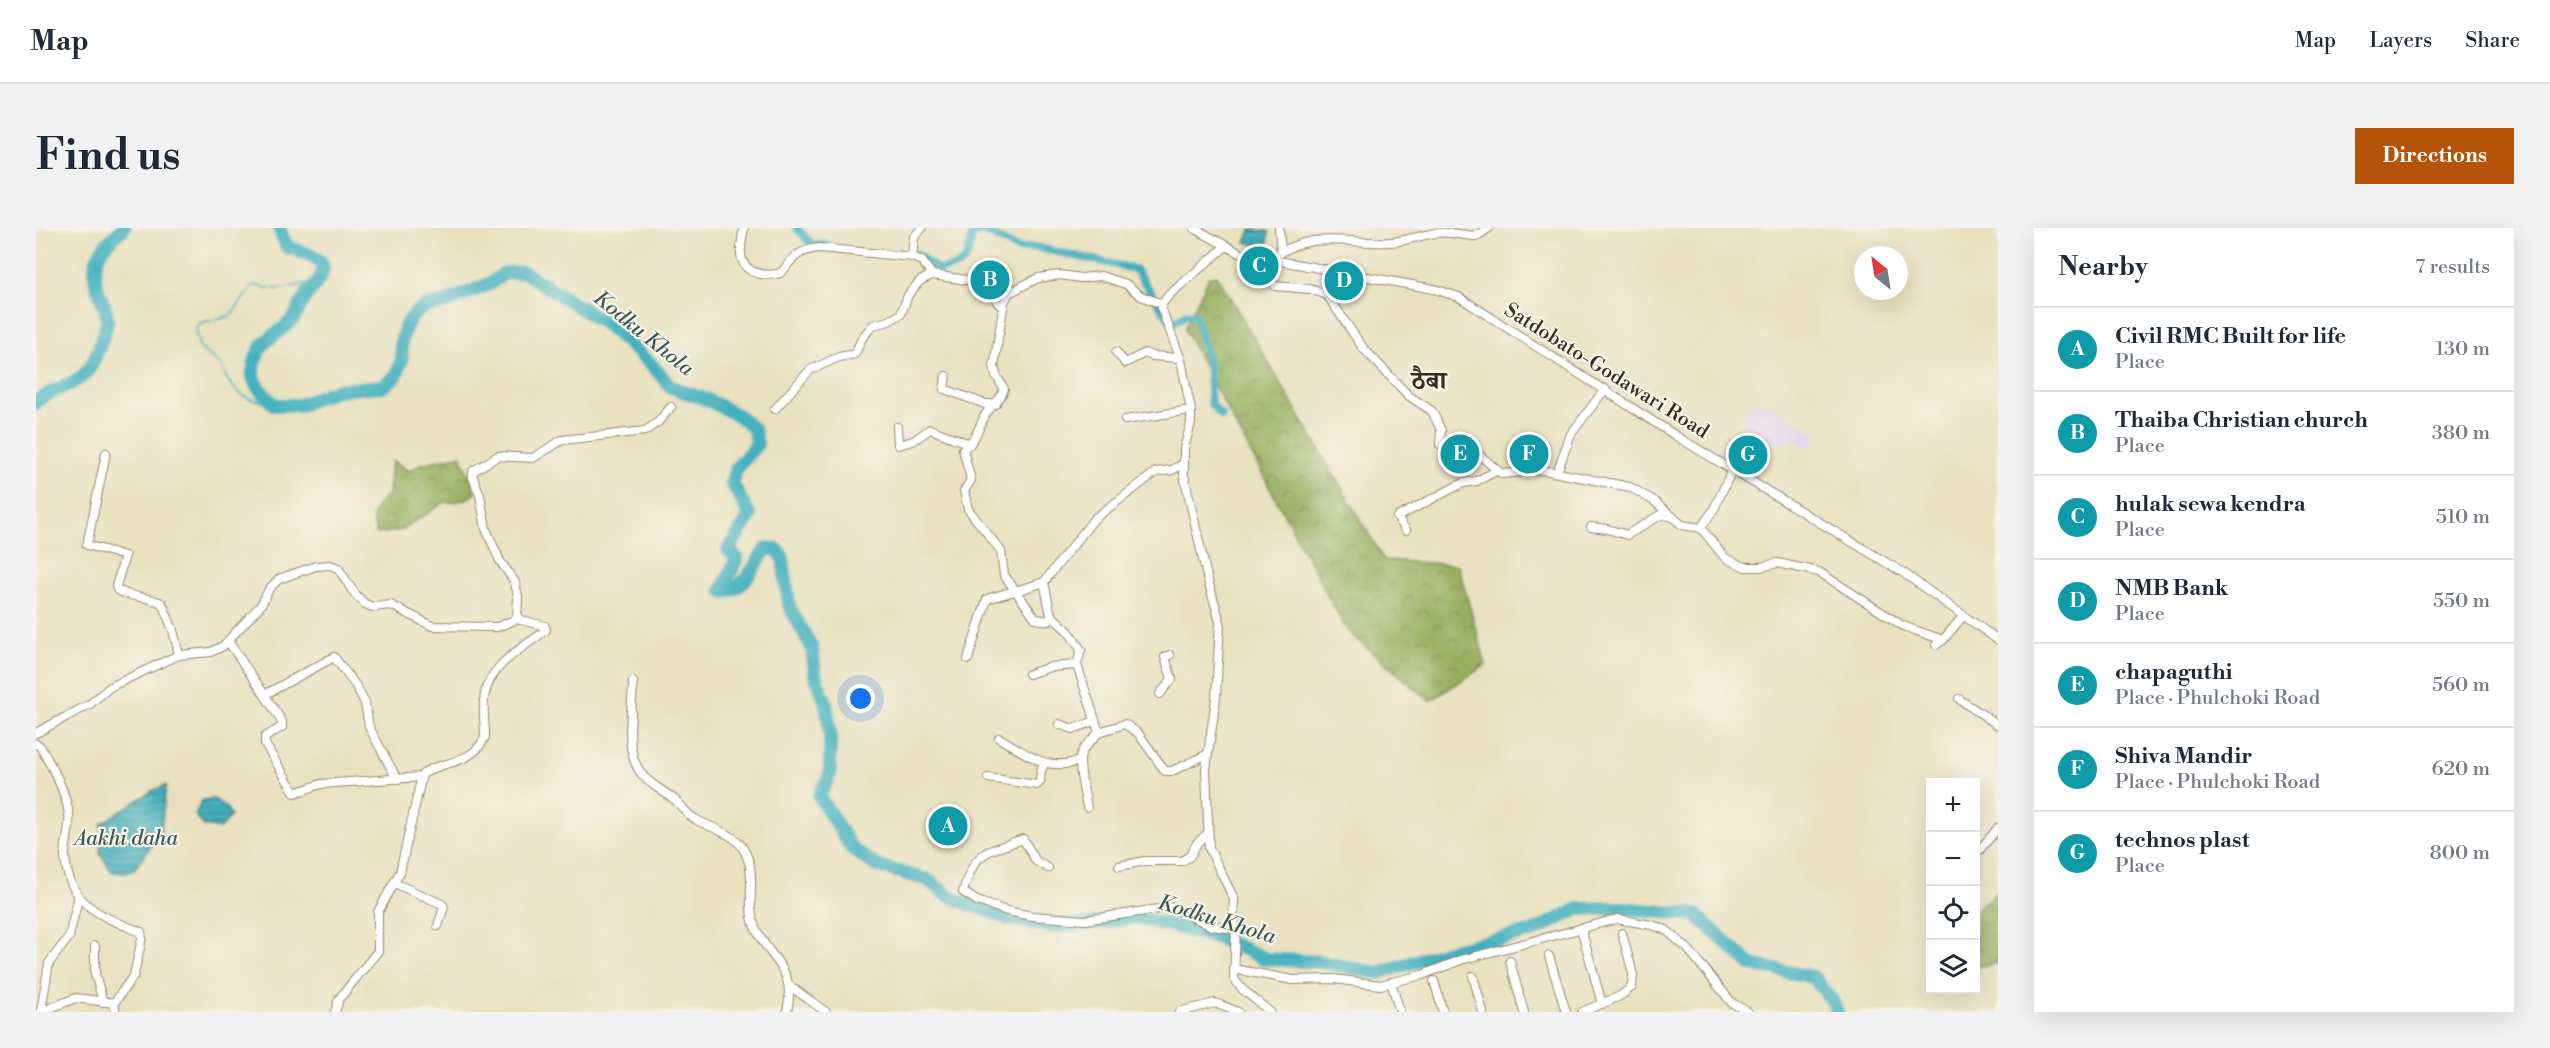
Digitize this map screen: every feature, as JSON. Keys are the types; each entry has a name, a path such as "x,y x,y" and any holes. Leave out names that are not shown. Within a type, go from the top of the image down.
{"street":[{"path":"744,228 740,250 746,266 752,272 767,275 783,272 796,256 813,248 848,249 873,254 912,256 922,261 932,275"},
{"path":"912,256 914,237 922,228"},
{"name":"Satdobato-Godawari Road","path":"1194,228 1241,254 1453,294 1676,436 1718,459 1732,470 1902,572 1998,640"},
{"path":"1279,228 1281,251"},
{"path":"1272,260 1281,251 1304,242 1332,237 1388,243 1410,240 1437,232 1478,236 1488,228"},
{"path":"1162,304 1199,268 1225,247"},
{"path":"776,409 810,370 832,359 855,354 862,338 873,325 889,321 902,314 908,295 920,281 932,275 974,281 985,286 1003,307"},
{"path":"1044,582 1051,615 1049,621 1036,619 1014,593 1004,575 1001,550 968,509 964,492 971,480 963,449 970,444 987,412 1002,396 1004,389 994,366 1003,307 1009,293 1038,278 1060,275 1081,278 1101,276 1126,284 1141,296 1162,304"},
{"path":"1275,286 1328,294 1363,348 1409,396 1432,411 1441,430 1440,444 1478,453 1502,474 1532,470 1557,472 1630,487 1654,501 1682,525 1701,528 1725,558 1745,567 1761,567 1777,562 1819,572 1903,626 1943,640"},
{"path":"1162,304 1180,358 1191,410 1183,464 1207,577 1220,622 1216,698 1206,769 1209,848 1234,899 1233,918 1236,933 1234,979 1242,989 1270,1012"},
{"path":"1116,352 1125,363 1145,353 1152,356 1180,358"},
{"path":"945,376 944,389 985,404 996,404"},
{"path":"1557,472 1571,434 1605,389"},
{"path":"517,619 518,597 514,582 500,561 486,530 473,471 498,456 533,458 562,440 645,431 658,423 671,407"},
{"path":"1125,420 1191,410"},
{"path":"897,427 898,445 913,441 930,429 970,444"},
{"path":"106,453 87,545 125,556 116,586 117,590 126,596 147,597 162,603 173,630 179,655"},
{"path":"968,659 987,599 1006,592 1014,593 1044,582 1095,519 1156,472 1172,470 1183,464"},
{"path":"1701,528 1719,500 1732,470"},
{"path":"1406,530 1398,516 1463,483 1477,481 1496,471"},
{"path":"1591,527 1607,529 1627,536 1660,515 1672,516"},
{"path":"36,733 90,704 110,687 179,655 211,652 228,641 261,605 269,589 279,579 316,566 338,568 354,593 365,604 373,607 391,605 432,626 497,627 517,619 545,626 546,630 499,666 488,685 485,695 485,737 482,743 462,759 428,770 421,777 413,823 400,872 378,912 380,943 376,955 346,989 339,999 335,1012"},
{"path":"1051,615 1069,632 1081,650 1077,665 1099,732"},
{"path":"1936,645 1964,615"},
{"path":"228,641 266,694 283,725 265,737 265,744 296,794 321,784 421,777"},
{"path":"1160,694 1172,678 1165,657 1170,656"},
{"path":"266,694 334,657 356,686 365,703 369,727 397,779"},
{"path":"1029,674 1050,667 1077,665"},
{"path":"633,682 633,704 628,721 633,750 640,771 693,818 732,837 745,851 752,880 751,906 754,926 775,956 790,986 826,1012"},
{"path":"1959,699 1998,725"},
{"path":"1059,724 1073,729 1095,721"},
{"path":"1087,807 1079,761 1082,750 1094,741 1099,732 1125,724 1138,733 1165,771 1172,771 1208,754"},
{"path":"999,738 1045,763 1057,766 1079,761"},
{"path":"36,744 40,746 59,781 69,815 65,856 78,899 97,912 141,932 142,938 134,975 114,1003 116,1012"},
{"path":"988,778 1037,784 1040,782 1041,770 1045,763"},
{"path":"1980,849 1998,828"},
{"path":"1119,866 1145,861 1182,861 1190,856 1197,843 1208,833"},
{"path":"1048,868 1036,861 1023,839 990,850 980,857 970,867 963,892 977,901 1007,912 1084,920 1172,907 1211,926 1236,933"},
{"path":"393,883 442,903 444,907 438,926"},
{"path":"40,1011 50,963 69,937 78,899"},
{"path":"1234,969 1293,980 1334,979 1380,985 1422,975 1461,960 1617,919 1652,925 1666,930 1688,949 1732,1003 1748,1012"},
{"path":"1581,928 1602,1004"},
{"path":"1582,1012 1620,996 1632,987 1633,974 1622,933"},
{"path":"95,946 95,974 103,1002"},
{"path":"1549,956 1566,1012"},
{"path":"1510,961 1524,1012"},
{"path":"1473,976 1483,1012"},
{"path":"1434,981 1443,1012"},
{"path":"1391,982 1400,1012"},
{"path":"787,1012 790,986"},
{"path":"40,1011 76,999 114,1003"},
{"path":"1179,1012 1215,1003 1238,1012"}],"shaded area":[{"path":"1763,401 1818,434 1810,448 1792,439 1782,446 1742,425 1748,409"}],"green space":[{"path":"1217,275 1384,560 1458,565 1486,665 1430,701 1347,631 1184,329 1209,277"},
{"path":"461,455 476,493 465,500 443,503 402,530 377,534 373,516 377,507 389,493 390,470 393,461 409,471 421,464"},
{"path":"1998,891 1998,963 1980,966 1980,940 1980,906"}],"water":[{"path":"1251,230 1269,231 1268,248 1245,242"},
{"name":"Aakhi daha","path":"166,785 161,832 134,870 126,873 112,872 100,854 101,824 152,791"},
{"path":"214,799 227,808 231,816 220,829 204,826 195,815 202,800"}],"waterway":[{"name":"Kodku Khola","path":"36,403 78,379 92,365 107,321 95,280 96,262 104,247 124,228"},
{"name":"Kodku Khola","path":"279,228 287,247 315,257 323,266 318,281 293,319 264,344 256,358 253,374 256,385 275,405 300,405 336,390 383,386 396,376 402,359 401,342 406,325 416,312 426,306 447,302 491,283 505,273 524,272 606,324 651,364 671,387 708,400 739,416 754,429 757,444 737,467 732,483 750,516 728,550 737,558 722,590 724,592 732,590 744,581 767,548 778,550 783,558 789,606 812,648 815,675 826,703 830,736 830,774 819,796 852,849 877,866 928,880 948,896 1007,918 1051,926 1090,924 1136,917 1216,937 1266,959 1322,962 1378,973 1452,950 1534,931 1578,909 1622,908 1696,915 1751,965 1813,977 1833,1002 1837,1012"},
{"path":"797,228 811,244 828,245"},
{"path":"917,254 938,270 954,267 966,258 972,236 981,230 1019,249 1035,247 1135,269 1172,323 1187,314 1195,315 1208,361 1211,404 1222,416"},
{"path":"270,400 258,401 236,390 220,365 201,349 195,330 200,323 230,316 254,285 276,289 319,282"}],"place":[{"name":"hulak sewa kendra","path":"1259,266"},
{"name":"Thaiba Christian church","path":"990,280"},
{"name":"NMB Bank","path":"1344,281"},
{"name":"chapaguthi","path":"1460,454"},
{"name":"Shiva Mandir","path":"1529,454"},
{"name":"technos plast","path":"1748,455"},
{"name":"Civil RMC Built for life","path":"948,826"}],"district":[{"name":"ठैबा","path":"1429,380"}]}
